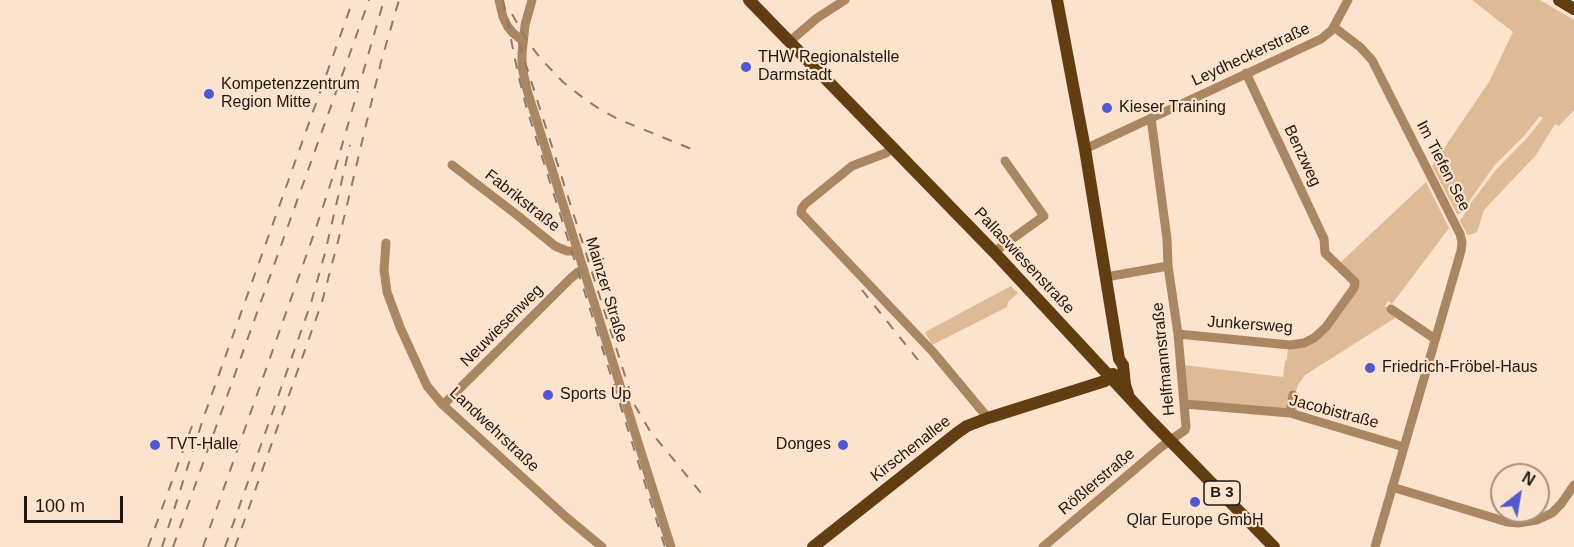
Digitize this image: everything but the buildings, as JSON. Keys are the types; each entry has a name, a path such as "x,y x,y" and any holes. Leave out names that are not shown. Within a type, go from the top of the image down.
{"main road":[{"name":"Pallaswiesenstraße","path":"749,0 994,252 1110,378 1274,547"},
{"path":"1058,0 1119,359 1117,368 1110,378"},
{"path":"1559,0 1574,9"},
{"path":"1119,359 1123,365 1129,398"},
{"name":"Kirschenallee","path":"813,547 957,433 972,424 1110,378"}],"street":[{"path":"499,0 508,27 523,41"},
{"name":"Mainzer Straße","path":"532,0 523,41 522,67 527,90 671,547"},
{"path":"789,42 817,18 845,0"},
{"name":"Leydheckerstraße","path":"1085,149 1321,39 1334,27 1348,0"},
{"name":"Im Tiefen See","path":"1334,27 1371,58 1461,237 1461,251 1375,547"},
{"name":"Benzweg","path":"1246,73 1324,238 1325,253"},
{"name":"Helfmannstraße","path":"1151,118 1185,405 1186,429 1170,440"},
{"path":"893,147 886,153 852,166 805,204 801,213 933,352 988,418"},
{"path":"994,252 1044,216 1005,161"},
{"name":"Fabrikstraße","path":"452,165 555,246 567,251 578,250"},
{"name":"Landwehrstraße","path":"386,243 384,270 387,292 393,312 427,386 443,405 602,547"},
{"name":"Junkersweg","path":"1178,334 1290,345 1304,343 1314,338 1326,327 1340,308 1354,288 1355,282 1325,253"},
{"path":"1106,277 1168,266"},
{"name":"Neuwiesenweg","path":"443,405 570,279 584,270"},
{"path":"1392,309 1435,339"},
{"path":"1290,413 1293,395"},
{"name":"Jacobistraße","path":"1185,405 1290,413 1404,447"},
{"name":"Rößlerstraße","path":"1043,547 1170,440"},
{"path":"1392,487 1507,522 1523,523 1537,520 1555,510 1574,485"}],"shaded area":[{"path":"1472,0 1540,0 1574,20 1574,110 1559,126 1555,124 1536,155 1484,210 1477,232 1469,235 1460,221 1471,203 1495,171 1543,118 1540,116 1494,166 1461,213 1457,214 1432,166 1489,82 1513,32"},
{"path":"1426,182 1449,228 1392,304 1388,301 1385,306 1401,318 1395,318 1305,375 1295,394 1294,400 1298,412 1188,402 1184,365 1283,377 1288,348 1307,344 1355,292 1341,262"},
{"path":"1011,286 1018,293 1008,302 1007,307 932,345 925,332"}],"railway":[{"path":"162,547 203,419 353,0"},
{"path":"173,547 369,0"},
{"path":"203,547 316,228 384,0"},
{"path":"235,547 322,302 381,62 399,0"},
{"path":"503,0 526,106 665,547"},
{"path":"512,14 541,59 563,82 586,100 620,120 699,152"},
{"path":"519,43 634,404 650,431 706,499"},
{"path":"225,547 311,303 350,145"},
{"path":"862,290 918,360"},
{"path":"148,547 192,426"}],"place":[{"name":"THW Regionalstelle Darmstadt","path":"746,67"},
{"name":"Kompetenzzentrum Region Mitte","path":"209,94"},
{"name":"Kieser Training","path":"1107,108"},
{"name":"Friedrich-Fröbel-Haus","path":"1370,368"},
{"name":"Sports Up","path":"548,395"},
{"name":"TVT-Halle","path":"155,445"},
{"name":"Donges","path":"843,445"},
{"name":"Qlar Europe GmbH","path":"1195,502"}]}
